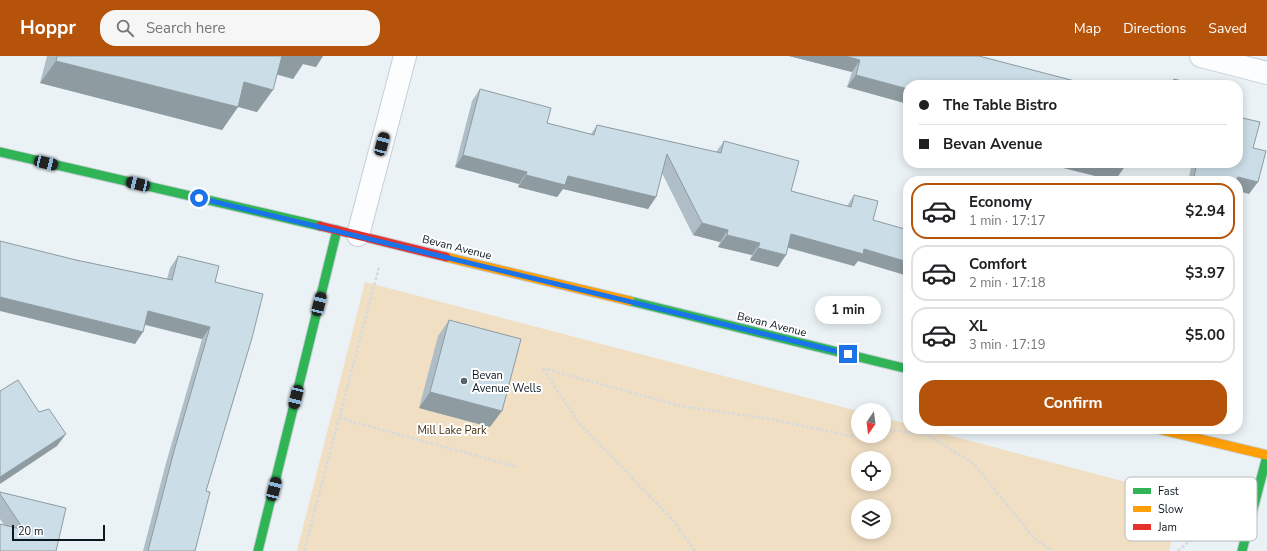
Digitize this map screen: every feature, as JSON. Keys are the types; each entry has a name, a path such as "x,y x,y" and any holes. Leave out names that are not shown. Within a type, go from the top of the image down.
{"street":[{"path":"358,235 405,56"},
{"path":"1201,56 1267,73"},
{"name":"Bevan Avenue","path":"0,152 358,235 903,368"},
{"path":"258,551 337,230"},
{"path":"1178,434 1267,456 1257,494"},
{"path":"1242,551 1245,541"}],"path":[{"path":"304,551 386,242"},
{"path":"695,551 673,520 578,422 542,368 681,406 770,419 851,436"},
{"path":"339,418 517,467"},
{"path":"891,429 903,431"},
{"path":"922,434 928,435 974,464 1034,538 1052,551"},
{"path":"1178,551 1190,541"}],"green space":[{"name":"Mill Lake Park","path":"365,282 851,409 851,443 891,443 891,420 903,423 903,434 944,434 1125,482 1125,541 1172,541 1169,551 297,551"}],"building":[{"path":"57,56 282,56 273,90 244,82 238,107 56,61"},
{"path":"845,56 979,56 1071,80 903,80 903,88 856,75 860,60"},
{"path":"480,89 551,108 547,123 594,135 597,125 721,153 724,141 799,161 791,191 851,207 854,195 878,201 873,220 903,229 903,261 864,249 863,254 791,234 786,255 758,248 760,243 727,235 728,230 702,223 667,154 656,197 568,176 565,185 526,175 527,172 463,155"},
{"path":"1243,118 1260,122 1253,148 1266,151 1258,182 1243,178 1243,176 1194,176 1196,168 1243,168"},
{"path":"0,241 76,260 172,280 178,256 219,266 215,282 263,294 252,338 206,491 210,492 195,551 148,551 174,451 210,327 148,311 143,332 0,297"},
{"name":"Bevan Avenue Wells","path":"449,320 521,339 502,411 430,392"},
{"path":"18,380 39,412 49,409 66,434 0,477 0,391"},
{"path":"0,492 66,508 56,551 0,551 0,524 24,530"}],"traffic: fast":[{"path":"0,152 320,226"},
{"path":"258,551 337,230"},
{"path":"630,301 903,368"},
{"path":"1257,494 1267,456"},
{"path":"1242,551 1245,541"}],"traffic: slow":[{"path":"446,257 630,301"},
{"path":"1179,434 1267,455"}],"traffic: jam":[{"path":"320,226 446,257"}],"place":[{"name":"Bevan Avenue Wells","path":"464,381"}],"route":[{"path":"199,198 848,354"}]}
